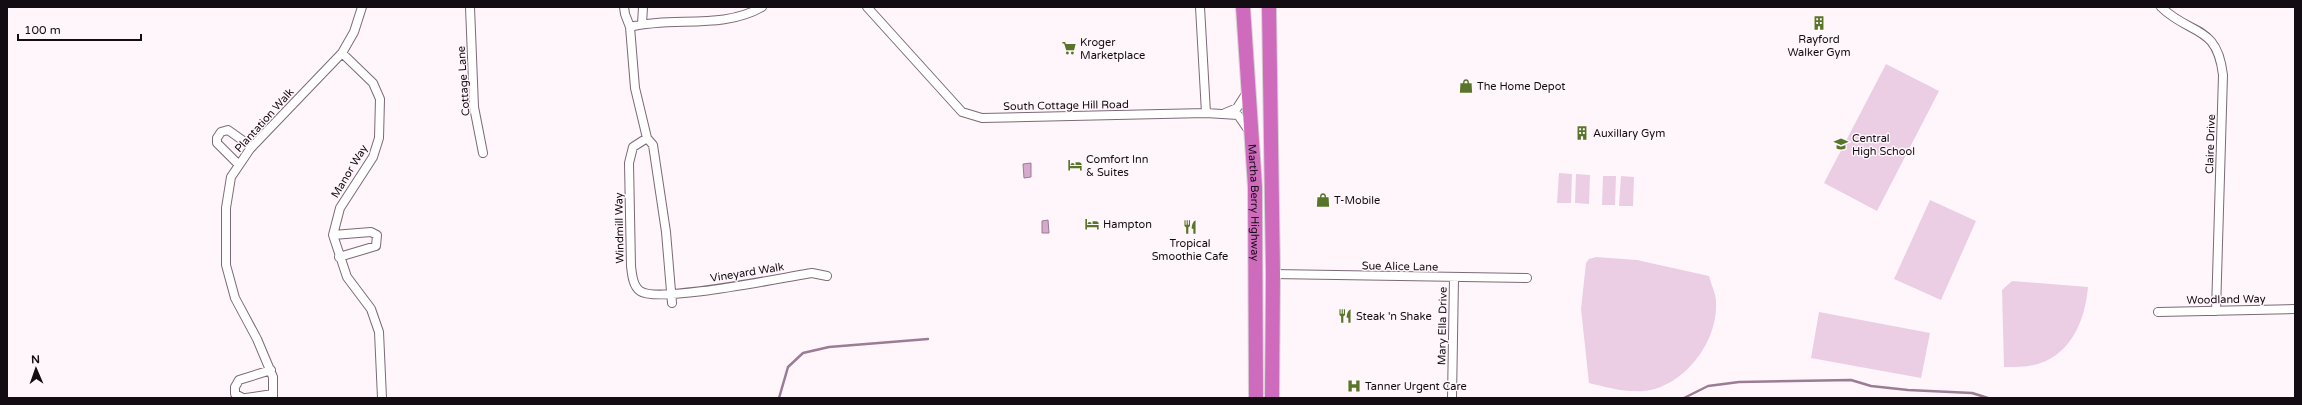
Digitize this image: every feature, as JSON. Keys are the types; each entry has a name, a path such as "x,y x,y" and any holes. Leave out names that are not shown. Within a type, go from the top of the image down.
{"highway":[{"name":"Martha Berry Highway","path":"1243,7 1257,272 1256,398"},
{"name":"Martha Berry Highway","path":"1270,7 1273,274 1272,398"},
{"path":"1257,272 1273,274"}],"street":[{"name":"Plantation Walk","path":"273,396 273,377 271,370 257,339 235,298 226,265 226,208 231,177 252,147 342,53 354,32 362,7"},
{"name":"Cottage Lane","path":"470,7 474,107 483,153"},
{"path":"624,7 630,27 635,88 647,138 653,145 666,232 672,299"},
{"path":"642,7 642,24"},
{"path":"630,27 642,24 707,22 754,12 762,7"},
{"name":"South Cottage Hill Road","path":"867,7 962,112 982,118 1224,113"},
{"path":"1200,7 1206,113"},
{"name":"Claire Drive","path":"2161,7 2183,24 2198,30 2218,50 2221,61 2223,75 2216,311"},
{"name":"Manor Way","path":"342,53 373,83 380,99 380,138 373,157 340,208 333,235 347,278 371,309 379,332 382,398"},
{"path":"1224,113 1237,108 1248,89"},
{"path":"1224,113 1238,116 1251,136"},
{"path":"239,165 217,143 217,138 221,132 228,130 252,147"},
{"name":"Windmill Way","path":"647,138 633,147 629,163 632,277 640,291 647,295 672,299"},
{"path":"333,235 371,232 377,235 378,241 376,246 339,257"},
{"name":"Vineyard Walk","path":"672,299 812,273 827,276"},
{"name":"Sue Alice Lane","path":"1273,274 1527,278"},
{"name":"Mary Ella Drive","path":"1452,398 1454,278"},
{"name":"Woodland Way","path":"2158,312 2295,309"},
{"path":"242,398 236,394 234,387 239,380 271,370"},
{"path":"246,398 273,396"}],"shaded area":[{"path":"1886,64 1939,91 1877,211 1824,183"},
{"path":"1031,163 1031,177 1024,178 1023,164"},
{"path":"1559,173 1572,174 1571,203 1557,203"},
{"path":"1576,174 1590,175 1589,204 1575,203"},
{"path":"1603,176 1616,176 1615,205 1602,205"},
{"path":"1621,176 1634,177 1633,206 1619,206"},
{"path":"1930,200 1976,221 1941,300 1894,279"},
{"path":"1048,220 1049,233 1042,233 1042,221"},
{"path":"1596,257 1637,260 1709,276 1716,299 1712,330 1707,343 1699,355 1680,376 1668,384 1647,391 1630,391 1589,383 1581,309 1586,263 1589,259"},
{"path":"2012,281 2088,287 2084,311 2075,334 2060,352 2050,359 2038,364 2004,367 2002,290"},
{"path":"1819,312 1930,333 1921,378 1811,358"}],"waterway":[{"path":"779,398 788,367 803,353 829,347 928,339"},
{"path":"1684,398 1708,386 1739,382 1851,380 1871,386 1908,390 1972,393 1988,398"}],"place":[{"name":"Rayford Walker Gym","path":"1819,23"},
{"name":"Kroger Marketplace","path":"1069,48"},
{"name":"The Home Depot","path":"1466,86"},
{"name":"Auxillary Gym","path":"1582,133"},
{"name":"Central High School","path":"1841,144"},
{"name":"Comfort Inn & Suites","path":"1075,165"},
{"name":"T-Mobile","path":"1323,200"},
{"name":"Hampton","path":"1092,224"},
{"name":"Tropical Smoothie Cafe","path":"1190,227"},
{"name":"Steak 'n Shake","path":"1345,316"},
{"name":"Tanner Urgent Care","path":"1354,386"}]}
